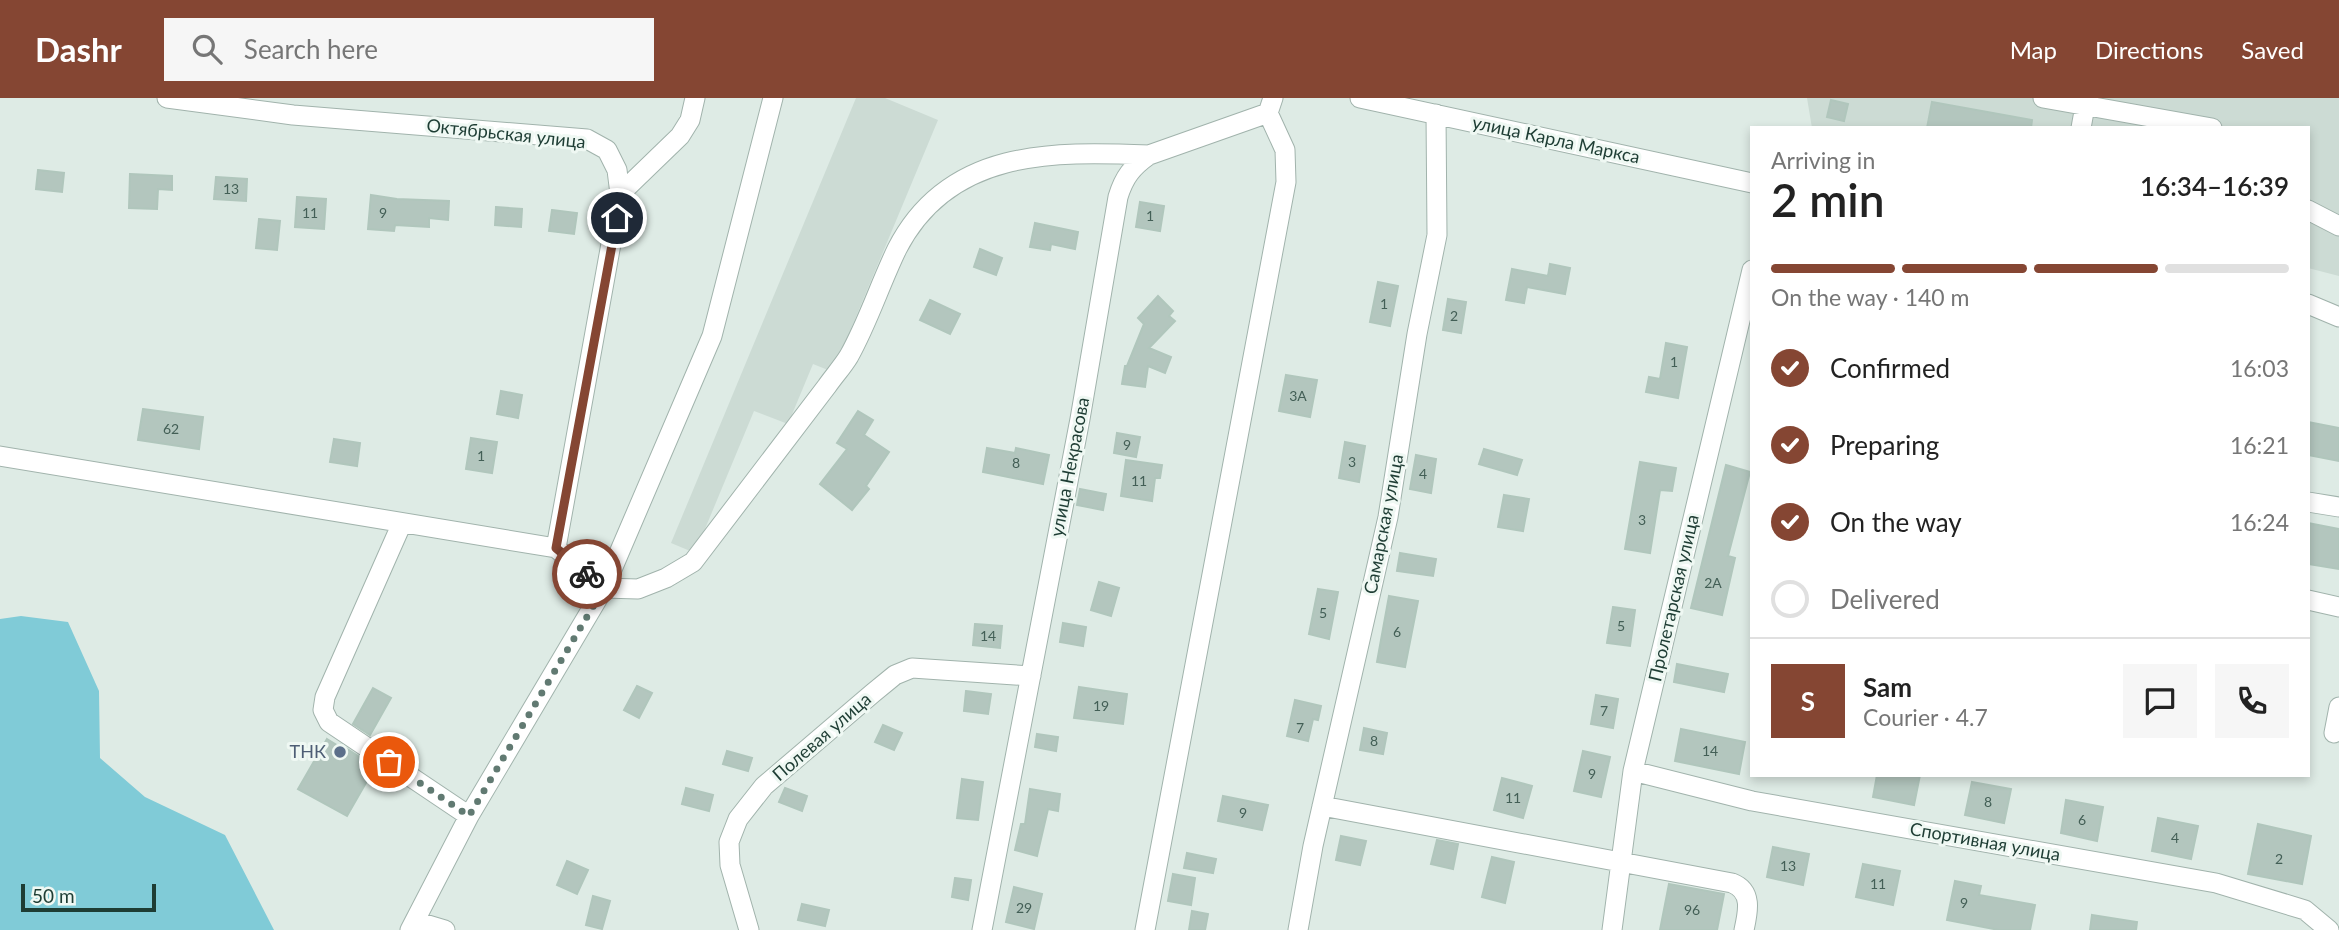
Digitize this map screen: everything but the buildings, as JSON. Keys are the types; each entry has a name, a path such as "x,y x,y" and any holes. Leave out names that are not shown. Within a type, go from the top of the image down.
{"street":[{"name":"Октябрьская улица","path":"167,98 293,115 587,139 607,150 617,170 620,194 556,548"},
{"path":"620,194 680,136 690,120 695,98"},
{"path":"445,930 413,925 469,816 604,588 712,336 774,98"},
{"name":"улица Карла Маркса","path":"1360,98 1750,183"},
{"path":"2043,98 2200,126"},
{"path":"1144,930 1286,183 1285,150 1271,106"},
{"name":"улица Некрасова","path":"982,930 1123,181 1132,167 1149,155 1271,106"},
{"path":"2081,126 2085,106"},
{"name":"Самарская улица","path":"1298,930 1322,806 1388,517 1417,334 1437,235 1436,114"},
{"path":"0,456 556,548 604,588 638,589 666,578 693,562 849,356 897,249 913,222 930,201 976,173 1039,155 1080,152 1149,155"},
{"path":"2310,211 2339,226"},
{"name":"Пролетарская улица","path":"1612,930 1633,771 1750,278"},
{"path":"2310,305 2339,317"},
{"path":"2310,502 2339,507"},
{"path":"402,523 325,697 323,710 329,722 469,816"},
{"path":"2310,600 2339,607"},
{"name":"Полевая улица","path":"749,930 730,865 729,842 738,819 764,786 895,675 912,668 1031,676"},
{"path":"2334,733 2339,707"},
{"name":"Спортивная улица","path":"1633,771 1752,801 2216,883 2305,910 2329,930"},
{"path":"1322,806 1739,885 1748,900 1744,930"}],"shaded area":[{"path":"856,98 885,98 938,120 833,372 813,364 788,424 754,411 695,553 671,543"},
{"path":"1807,98 2339,98 2339,276 2310,269 2310,126 1812,126"}],"water":[{"path":"21,616 68,622 99,691 100,758 145,797 225,835 274,930 0,930 0,619"}],"way so far":[{"path":"389,762 469,816 604,588 587,574"}],"place":[{"name":"ТНК","path":"340,752"}],"route":[{"path":"587,574 556,548 617,218"}]}
